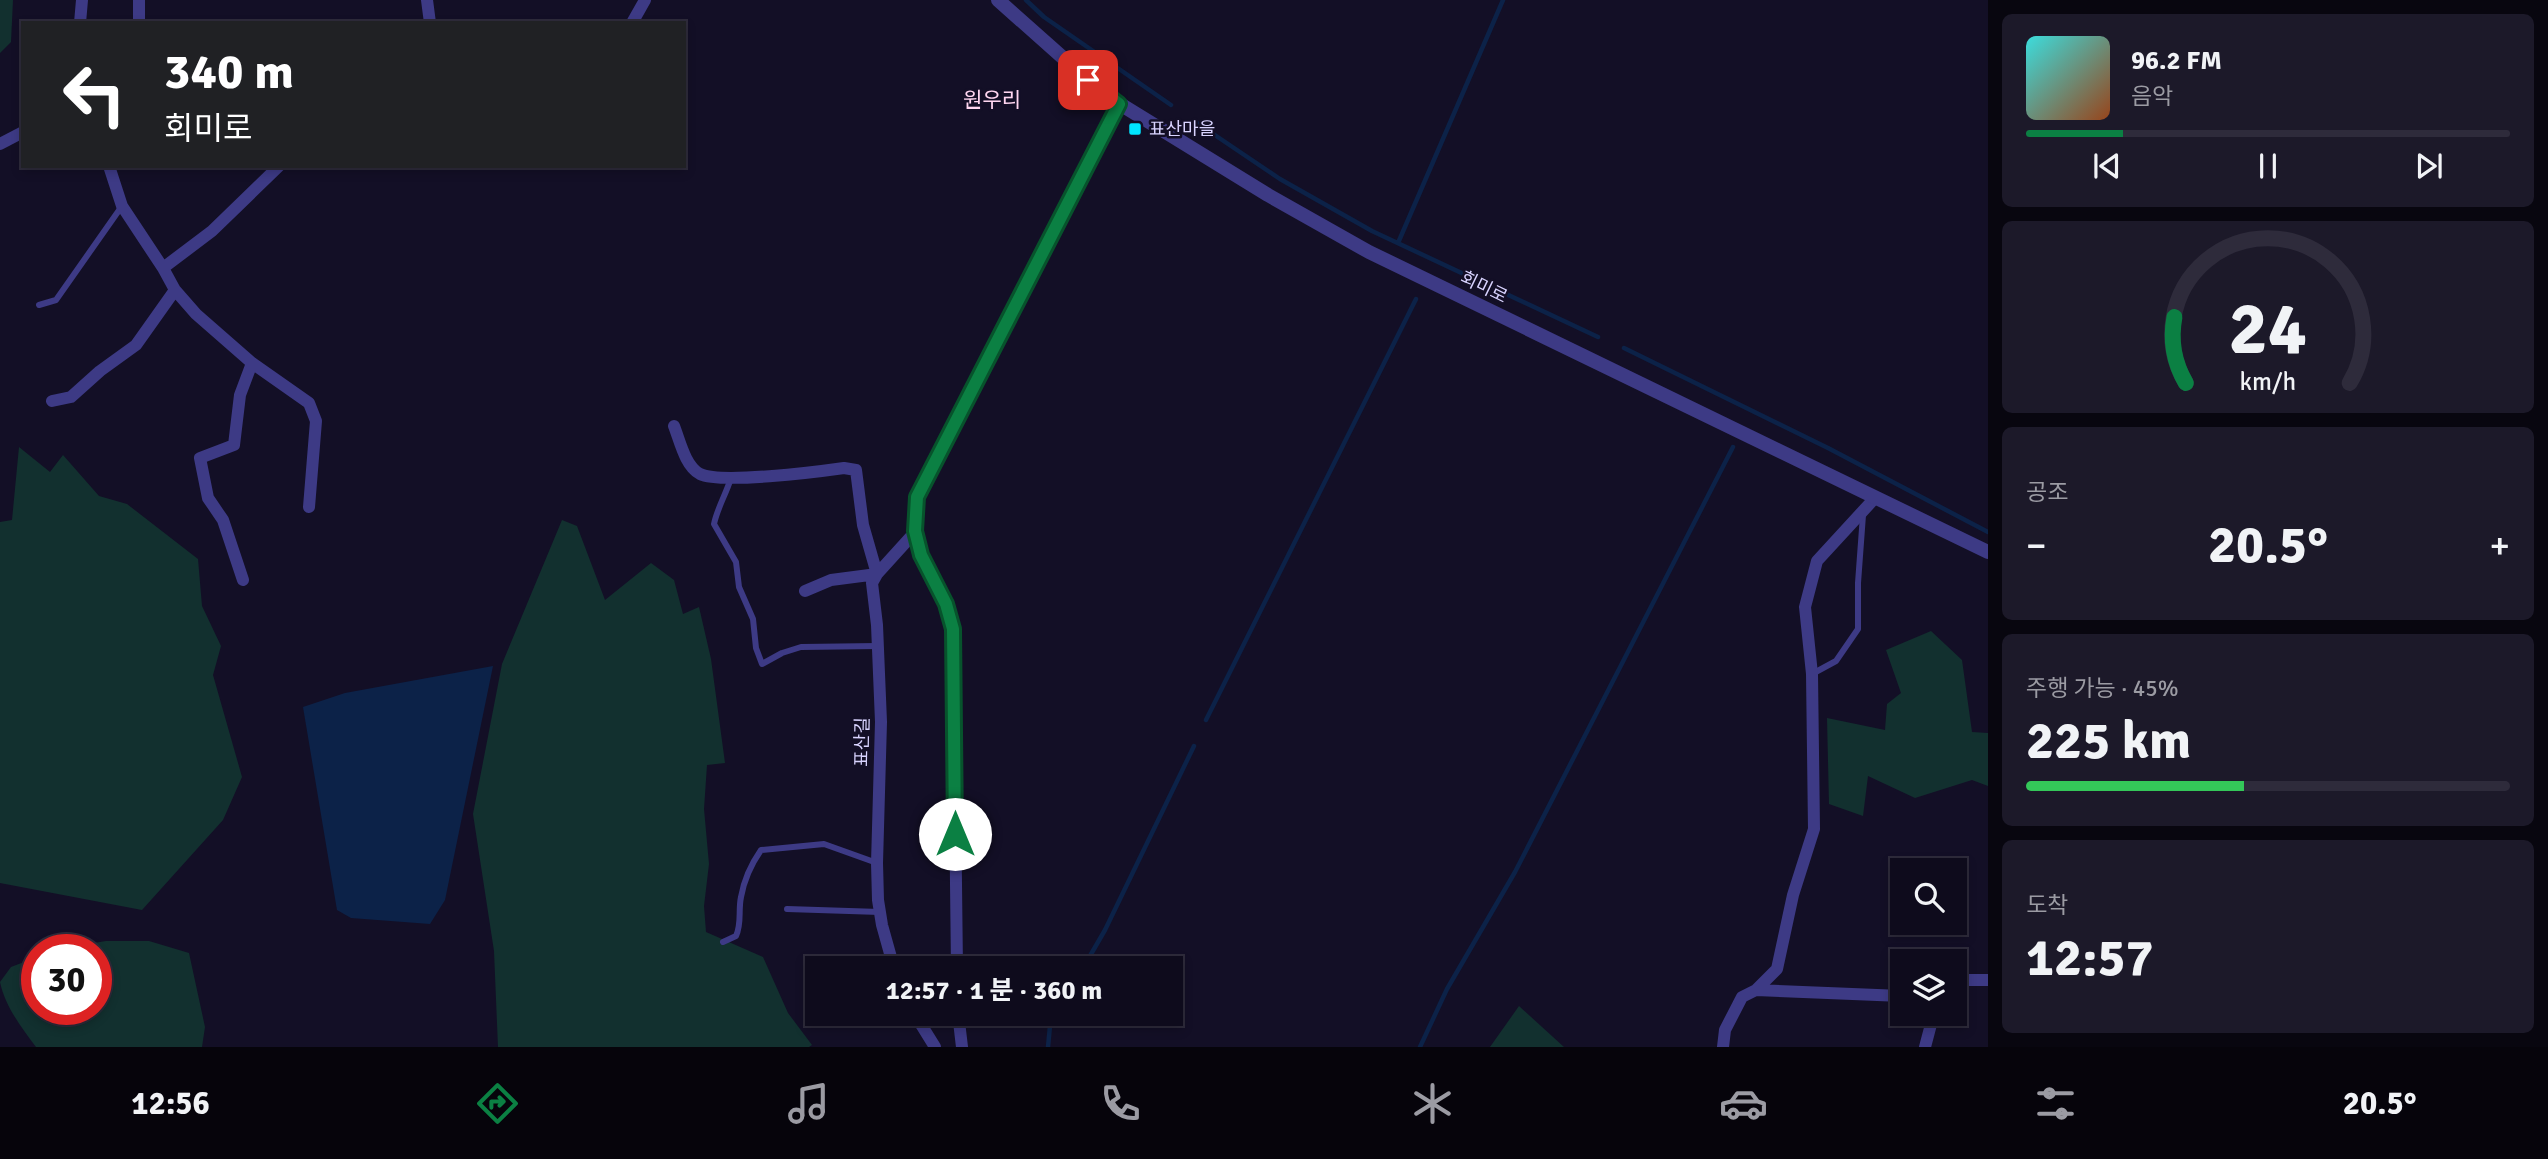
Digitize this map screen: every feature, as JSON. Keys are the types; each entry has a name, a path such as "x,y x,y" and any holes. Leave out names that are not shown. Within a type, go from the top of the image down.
{"street":[{"path":"80,21 82,0"},
{"path":"139,0 139,21"},
{"path":"427,0 430,21"},
{"path":"633,21 645,0"},
{"name":"회미로","path":"998,0 1119,104 1268,195 1369,252 1988,552"},
{"path":"957,956 953,629 946,604 921,555 915,531 917,497 1119,104"},
{"path":"0,144 21,133"},
{"path":"111,168 122,206 163,268 174,290 196,314 253,363 309,403 316,421 309,507"},
{"path":"163,268 212,231 277,168"},
{"path":"52,401 71,397 100,370 136,345 174,290"},
{"path":"243,580 223,520 208,498 200,458 234,445 240,395 253,363"},
{"path":"674,426 687,460 700,474 731,478 844,468 856,470 863,525 877,574"},
{"path":"1723,1047 1725,1030 1742,997 1756,990 1777,969 1793,895 1814,829 1812,674 1805,607 1817,561 1874,499"},
{"path":"805,591 831,580 877,574 915,531"},
{"name":"표산길","path":"877,574 872,583 881,722 877,863 880,912 891,956"},
{"path":"1967,980 1988,980"},
{"path":"1756,990 1890,996"},
{"path":"922,1026 935,1047"},
{"path":"960,1026 962,1047"},
{"path":"1925,1047 1931,1026"}],"lane":[{"path":"38,305 56,300 122,206"},
{"path":"731,478 714,524 736,562 739,587 753,619 756,648 762,664 801,647 878,646"},
{"path":"1812,674 1836,661 1858,629 1863,513"},
{"path":"723,942 736,936 740,925 740,899 761,850 824,844 877,863"},
{"path":"787,909 880,912"}],"green space":[{"path":"0,0 13,0 11,42 0,53"},
{"path":"19,447 50,472 63,455 99,496 127,504 198,559 202,606 221,646 213,675 242,777 223,820 142,910 0,883 0,522 12,520"},
{"path":"562,520 577,526 605,600 651,563 674,580 683,614 699,607 711,659 725,763 707,765 704,809 709,864 704,906 706,932 763,957 788,1013 812,1045 809,1047 498,1047 494,951 473,814 502,664"},
{"path":"1931,631 1962,660 1972,732 1988,733 1988,786 1972,780 1915,798 1868,776 1863,816 1829,804 1827,718 1885,730 1887,704 1901,693 1886,650"},
{"path":"112,941 149,941 189,953 205,1027 202,1047 36,1047 19,1024 2,991 0,982 11,967 21,963 21,1025 112,1025"},
{"path":"1519,1006 1564,1047 1490,1047"}],"water":[{"path":"493,666 445,900 430,924 351,918 337,910 303,707 345,693"}],"waterway":[{"path":"1026,0 1044,17 1171,105"},
{"path":"1398,243 1503,0"},
{"path":"1194,121 1280,179 1372,231 1598,337"},
{"path":"1206,720 1416,299"},
{"path":"1624,348 1828,448 1988,532"},
{"path":"1420,1047 1447,989 1515,872 1733,447"},
{"path":"1090,956 1194,746"},
{"path":"1048,1047 1050,1026"}],"place":[{"name":"표산마을","path":"1135,129"}],"district":[{"name":"원우리","path":"992,100"}],"route":[{"path":"955,834 953,629 946,604 921,555 915,531 917,497 1119,104 1088,80"}]}
